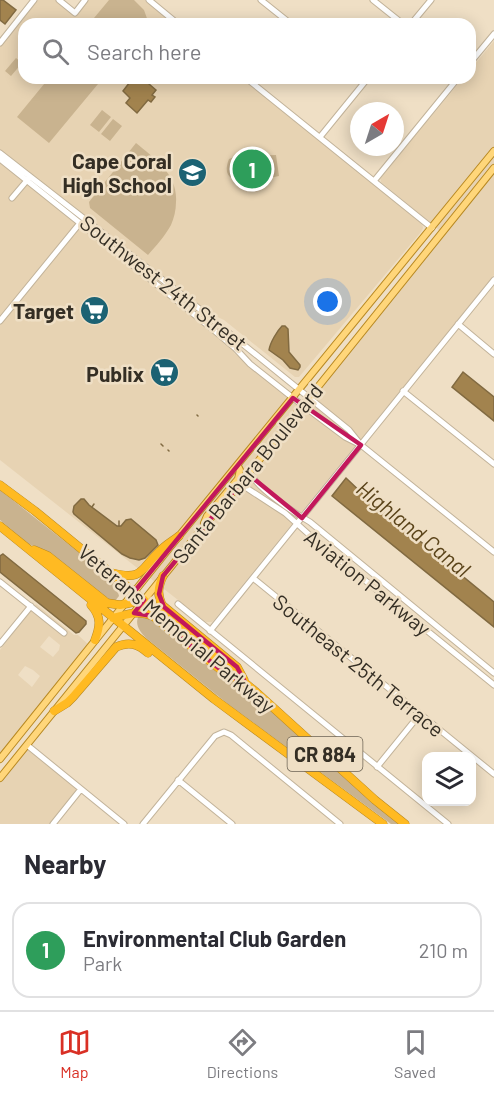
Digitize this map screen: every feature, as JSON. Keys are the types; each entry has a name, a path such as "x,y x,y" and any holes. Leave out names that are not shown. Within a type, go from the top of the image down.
{"highway":[{"name":"Veterans Memorial Parkway","path":"0,485 246,684 375,800 405,824"},
{"name":"Veterans Memorial Parkway","path":"0,526 235,715 383,824"},
{"path":"110,572 128,576 139,573 160,551 179,536"},
{"path":"14,537 22,550 94,609 100,623 95,640"},
{"path":"24,546 48,556 104,601 124,605 144,600"},
{"path":"163,576 159,589 162,605 237,667 246,684"},
{"path":"113,618 144,612 153,616 225,673 246,684"},
{"path":"54,711 73,697 114,648 122,644 130,644 142,648 199,693 235,715"}],"main road":[{"name":"Santa Barbara Boulevard","path":"0,759 236,464 300,390 494,151"},
{"name":"Santa Barbara Boulevard","path":"0,778 494,168"},
{"path":"201,530 207,516 238,479 240,470 236,464"}],"street":[{"path":"20,18 34,0"},
{"path":"59,0 75,13 85,0"},
{"path":"149,0 171,18"},
{"path":"261,0 284,18"},
{"path":"373,0 396,18"},
{"path":"416,18 431,0"},
{"path":"0,43 18,20"},
{"path":"476,56 494,34"},
{"path":"254,84 432,228"},
{"path":"320,137 363,84"},
{"path":"375,181 453,84"},
{"name":"Southwest 24th Street","path":"0,153 293,398 345,437 361,445"},
{"name":"Southwest 24th Street","path":"0,159 28,178"},
{"path":"12,198 28,178"},
{"path":"0,321 81,221"},
{"name":"Southwest 24th Street","path":"81,221 186,298 350,430 361,445"},
{"path":"210,631 494,280"},
{"path":"458,324 494,354"},
{"path":"241,354 252,353 275,370"},
{"path":"403,391 494,464"},
{"path":"361,445 494,552"},
{"name":"Aviation Parkway","path":"250,471 252,478 263,488 310,522 494,673"},
{"name":"Aviation Parkway","path":"239,485 285,513 494,685"},
{"name":"Southeast 25th Terrace","path":"253,578 494,774"},
{"path":"0,582 64,633"},
{"path":"178,604 448,824"},
{"path":"0,644 31,606"},
{"path":"377,767 420,714"},
{"path":"143,824 220,732 231,735 332,822 340,824"},
{"path":"27,745 124,824"},
{"path":"178,780 232,824"},
{"path":"53,824 81,789"}],"highlighted area":[{"path":"293,398 361,445 302,518 248,474 163,576 159,594 164,607 237,667 246,684 225,673 153,616 134,613 144,600 134,592"}],"shaded area":[{"path":"0,0 16,10 5,24 0,20"},
{"name":"Cape Coral High School","path":"38,0 56,0 75,15 87,0 145,0 168,18 23,18"},
{"path":"109,0 134,0 144,10 147,18 94,18"},
{"name":"Cape Coral High School","path":"18,25 18,84 251,84 386,192 422,223 423,228 299,377 295,377 224,320 209,313 122,248 0,151 0,47"},
{"path":"494,41 494,275 212,622 206,622 0,460 0,161 233,348 234,353 304,410 445,235 381,182 380,177 397,156 404,156 404,148 458,84 476,84 476,63"},
{"path":"16,58 18,60 18,68 11,76 5,71"},
{"path":"44,84 98,84 49,143 17,117"},
{"path":"128,84 149,84 156,90 151,102 148,100 137,113 126,103 130,98 123,91"},
{"path":"102,110 111,117 99,132 90,125"},
{"path":"113,119 122,126 110,141 101,134"},
{"path":"136,143 164,168 176,192 176,208 171,225 148,255 90,208 89,202"},
{"path":"276,155 279,176 243,181 229,176 227,169 229,159 237,156"},
{"path":"282,326 288,329 289,352 300,365 298,370 290,368 269,350"},
{"path":"463,372 494,397 494,421 452,387"},
{"path":"346,478 494,602 494,627 332,496"},
{"path":"0,490 111,578 119,596 115,601 105,598 50,554 29,544 0,520"},
{"path":"84,499 117,526 131,519 156,540 158,545 145,558 139,560 122,554 74,514 74,506"},
{"path":"3,554 86,621 79,632 76,633 0,572 0,556"},
{"path":"36,604 89,645 0,755 0,650","holes":["49,636 60,645 53,657 40,647","25,666 40,676 32,687 18,675"]},
{"path":"142,615 156,621 222,675 244,687 399,824 391,824 228,704 146,638 137,623 138,617"},
{"path":"29,745 82,788 54,824 0,824 0,782"}],"waterway":[{"path":"119,521 119,526"}],"place":[{"name":"Environmental Club Garden","path":"252,169"},
{"name":"Cape Coral High School","path":"193,172"},
{"name":"Target","path":"95,310"},
{"name":"Publix","path":"165,373"}],"water label":[{"name":"Highland Canal","path":"414,528"}]}
